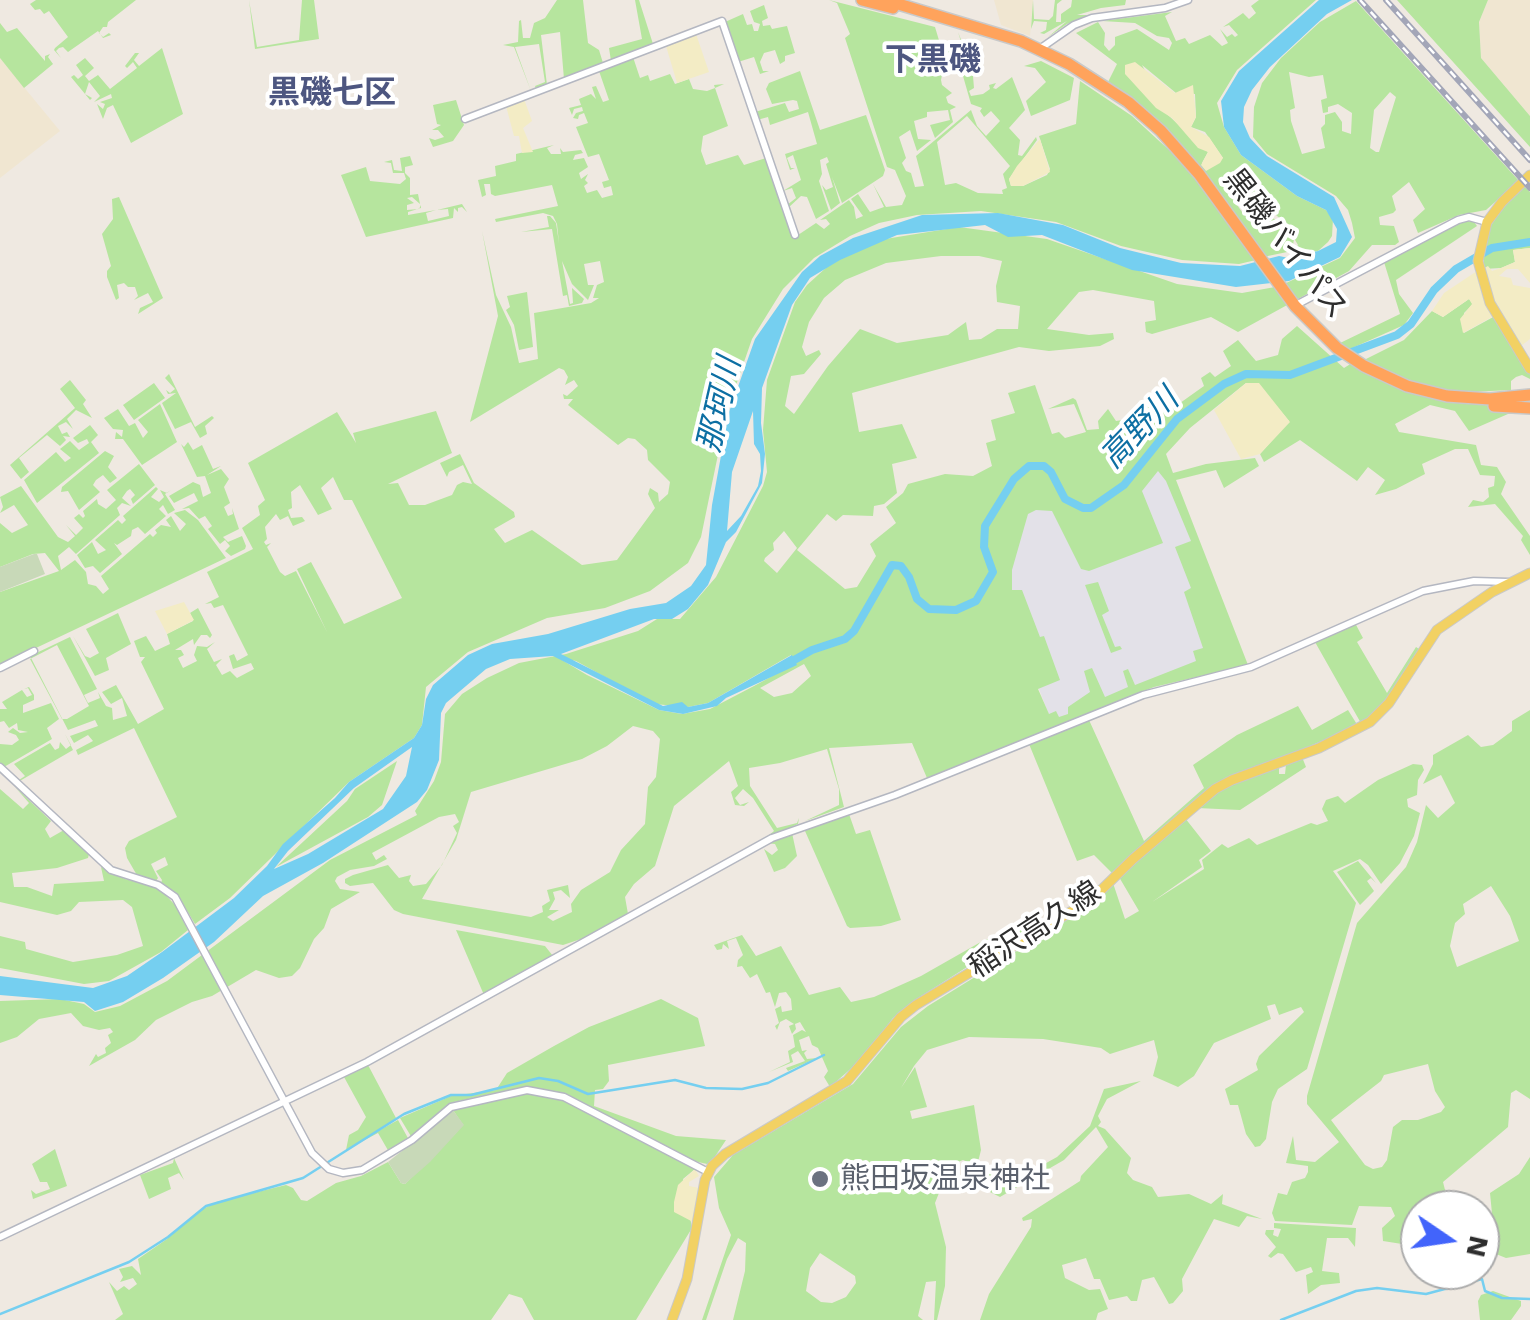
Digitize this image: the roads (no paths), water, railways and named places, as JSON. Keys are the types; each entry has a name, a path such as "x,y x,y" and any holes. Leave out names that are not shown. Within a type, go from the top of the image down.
{"highway":[{"name":"黒磯バイパス","path":"862,0 1037,51"},
{"name":"黒磯バイパス","path":"884,0 996,32 1081,70 1128,102 1179,152 1295,306 1337,348 1355,360 1397,382 1444,395 1490,399 1530,393"},
{"path":"1444,395 1466,403 1530,408"}],"main road":[{"path":"1530,176 1487,222 1478,266 1490,303 1530,369"},
{"name":"稲沢高久線","path":"708,1172 730,1151 847,1081 916,1005 1092,899 1215,789 1320,748 1370,722 1389,703 1431,636 1467,608 1530,573"},
{"path":"672,1320 686,1279 708,1172"}],"street":[{"path":"1037,51 1074,25 1092,18 1157,10 1188,0"},
{"path":"465,119 722,21 795,235"},
{"path":"1295,306 1458,220 1469,216 1487,222"},
{"path":"0,1237 396,1047 772,838 895,794 1143,695 1251,667 1422,591 1474,580 1510,582"},
{"path":"0,668 34,651"},
{"path":"0,767 111,870 163,887 176,897 316,1160 329,1169 343,1174 375,1164 458,1104 527,1090 564,1096 708,1172"}],"water":[{"path":"1319,0 1352,0 1327,14 1270,67 1252,90 1244,107 1243,122 1250,138 1267,156 1334,197 1352,237 1340,257 1289,281 1236,287 1132,270 1042,235 1008,237 985,225 897,235 840,260 810,278 792,305 762,388 762,483 736,532 726,542 708,585 688,609 672,619 654,619 561,654 663,706 708,703 792,655 797,665 726,698 717,706 683,714 659,710 553,656 510,659 486,669 446,703 441,713 439,760 427,790 417,802 323,863 263,896 214,942 163,978 123,1002 95,1011 84,1002 0,995 0,976 93,988 127,976 162,952 234,898 283,844 349,782 414,738 422,725 426,699 433,685 468,655 492,644 548,634 630,609 666,603 691,586 706,565 729,412 755,339 802,272 820,256 853,238 922,215 998,213 1063,225 1120,248 1181,263 1240,266 1318,251 1336,242 1337,229 1326,210 1297,196 1241,155 1224,127 1221,101 1239,71","holes":["753,411 754,444 760,454 758,486 741,516 727,531 732,472","412,747 406,776 383,809 308,854 274,869 354,788"]}],"waterway":[{"name":"高野川","path":"787,664 845,639 854,631 892,565 901,566 917,599 929,609 956,610 976,601 993,572 984,547 985,526 1014,479 1029,466 1044,466 1065,499 1091,508 1124,485 1177,419 1224,384 1246,374 1290,375 1397,335 1411,324 1434,290 1456,269 1492,248 1530,242"},
{"path":"0,1314 129,1262 206,1206 303,1178 404,1114 451,1095 471,1095 539,1078 558,1081 588,1094 675,1080 706,1088 742,1089 768,1083 824,1055"},
{"path":"1281,1320 1356,1291 1377,1288 1426,1294 1482,1279 1485,1291 1502,1298 1530,1299"}],"railway":[{"path":"1360,0 1530,188"},
{"path":"1386,0 1530,160"}],"place":[{"name":"熊田坂温泉神社","path":"820,1179"}],"district":[{"name":"下黒磯","path":"933,61"},
{"name":"黒磯七区","path":"332,94"}],"water label":[{"name":"那珂川","path":"720,405"}]}
